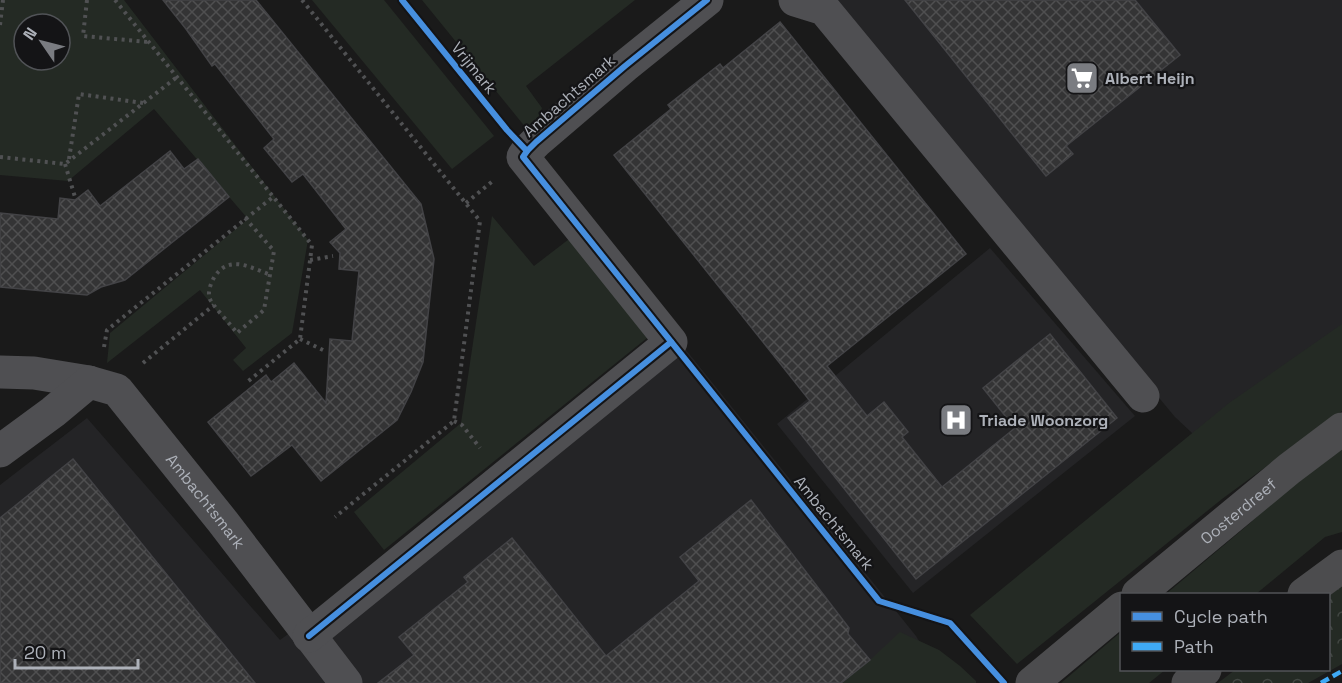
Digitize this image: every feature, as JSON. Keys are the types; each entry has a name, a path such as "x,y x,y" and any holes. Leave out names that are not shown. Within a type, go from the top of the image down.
{"main road":[{"name":"Oosterdreef","path":"1139,593 1289,469 1342,429"},
{"path":"1305,593 1342,566"},
{"path":"1033,682 1120,610"},
{"path":"1188,683 1203,671"}],"street":[{"name":"Ambachtsmark","path":"309,636 671,342 523,157 536,142 616,73 708,0"},
{"path":"795,0 824,9 1143,396"},
{"path":"0,372 34,373 100,385"},
{"name":"Ambachtsmark","path":"100,385 117,390 224,522 346,683"},
{"path":"2,445 100,385"}],"path":[{"path":"0,25 3,0"},
{"path":"87,0 83,36 149,42"},
{"path":"115,0 312,245 300,339 246,383"},
{"path":"302,0 480,221 454,422 335,517"},
{"path":"0,157 67,163 177,76"},
{"path":"75,197 67,163 79,94 143,103"},
{"path":"100,385 107,330 273,196"},
{"path":"245,218 274,251 270,275 264,310 237,333 210,300 212,280 226,265 235,263 270,275"},
{"path":"310,260 333,256"},
{"path":"100,385 214,305"},
{"path":"300,339 325,351"}],"shaded area":[{"path":"812,0 1342,0 1342,376 1222,461 1175,417 840,15"},
{"name":"Triade Woonzorg","path":"990,248 1135,416 913,593 777,424"},
{"path":"682,345 916,636 945,683 0,683 0,485 87,418 280,640"}],"green space":[{"path":"0,0 124,0 308,240 292,333 243,371 233,360 246,348 200,290 107,363 110,333 248,219 154,109 68,181 0,175"},
{"path":"312,0 384,0 494,136 452,169"},
{"path":"422,0 635,0 526,86 542,108 538,118 526,128"},
{"path":"492,216 534,266 573,236 652,334 384,550 354,512 461,423"},
{"path":"1342,324 1342,411 1222,499 1017,664 970,615 1229,403"},
{"path":"1342,438 1342,532 1325,537 1257,593 1167,593 1249,524"},
{"path":"1342,586 1342,664 1330,671 1330,595"},
{"path":"900,632 939,650 960,666 976,683 841,683"},
{"path":"1120,633 1120,671 1164,671 1149,683 1061,683"},
{"path":"1234,671 1329,671 1308,683 1218,683"}],"building":[{"path":"163,0 256,0 421,204 434,259 423,362 397,420 321,481 292,445 251,476 208,422 266,375 271,382 294,363 326,403 330,339 352,341 359,271 339,269 340,253 330,242 346,229 303,174 292,182 264,148 274,139 215,64 212,66"},
{"path":"905,0 1135,0 1180,55 1066,146 1073,154 1046,176"},
{"path":"780,22 966,254 827,366 867,416 884,402 908,432 902,437 942,487 1015,428 983,388 1050,334 1117,418 916,579 788,418 810,401 614,155 671,109 668,105 720,64 723,68"},
{"path":"170,151 184,169 198,159 229,197 125,280 101,287 87,295 0,287 0,213 58,219 60,198 75,200 88,190 100,206"},
{"path":"73,459 255,683 0,683 0,518"},
{"path":"751,500 849,628 848,634 870,660 841,683 378,683 414,655 399,637 468,582 464,577 512,538 606,656 699,581 680,557"}],"marked path":[{"path":"1321,683 1342,671"}],"cycle path":[{"name":"Vrijmark","path":"402,0 507,130 527,151"},
{"path":"707,0 625,66 536,142 523,157 879,601 950,623 1004,683"},
{"path":"309,636 671,342"}],"place":[{"name":"Albert Heijn","path":"1082,78"},
{"name":"Triade Woonzorg","path":"956,420"}]}
